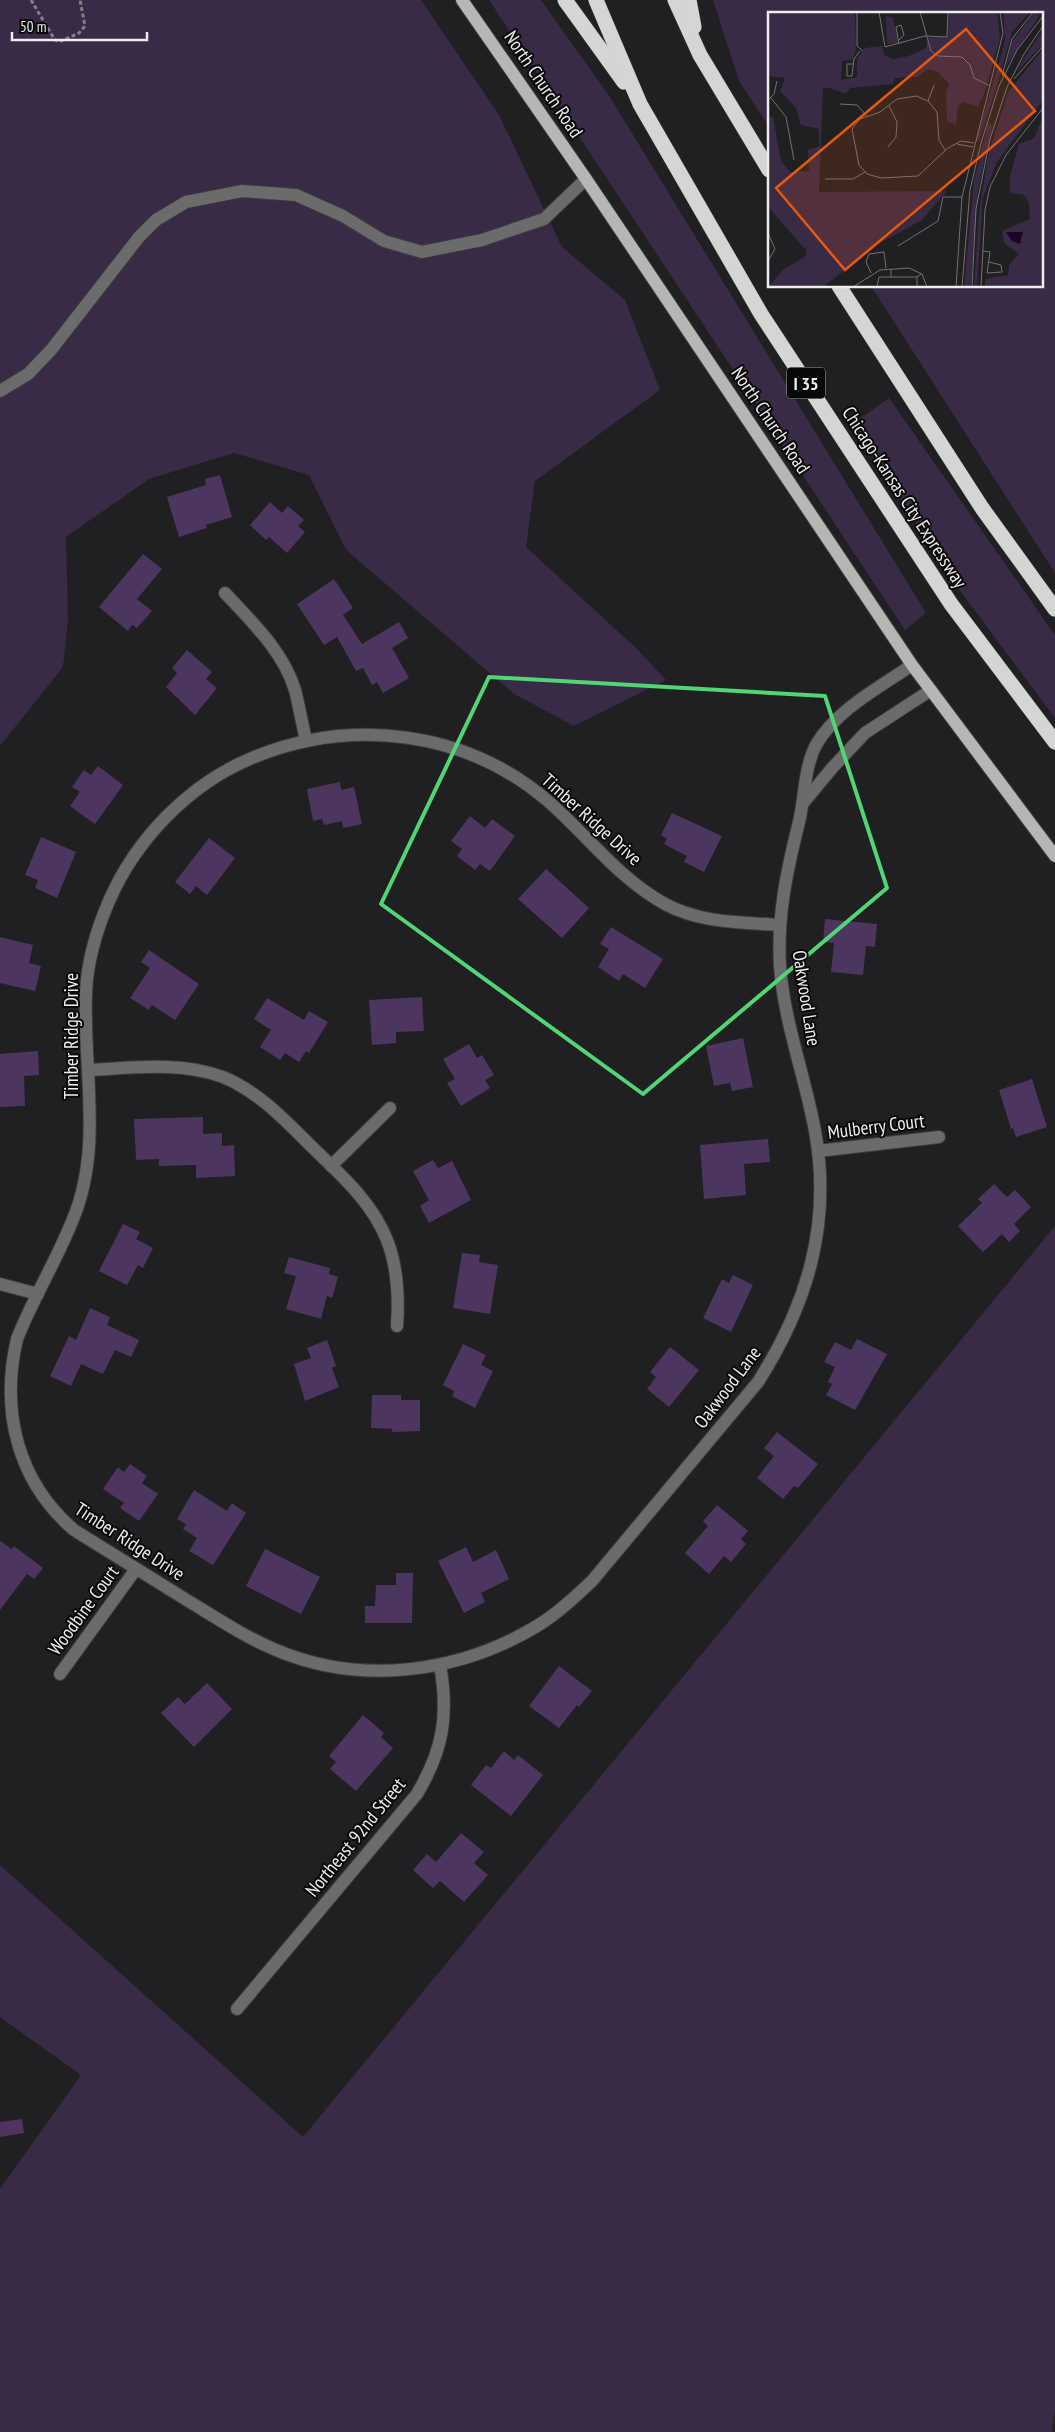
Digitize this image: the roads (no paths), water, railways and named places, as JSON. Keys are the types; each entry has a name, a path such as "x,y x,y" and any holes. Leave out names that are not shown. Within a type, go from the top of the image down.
{"highway":[{"path":"565,0 640,104"},
{"name":"Chicago-Kansas City Expressway","path":"596,0 640,104 761,314 951,604 1055,742"},
{"path":"676,0 700,55 768,168"},
{"path":"688,0 700,55"},
{"path":"839,288 982,508 1055,609"}],"main road":[{"name":"North Church Road","path":"462,0 496,46 912,665 1055,856"}],"street":[{"path":"0,391 28,374 51,350 139,237 156,220 186,202 242,191 296,195 343,216 384,241 422,252 482,240 544,219 586,179"},
{"path":"225,593 269,641 284,665 294,689 306,740"},
{"name":"Oakwood Lane","path":"440,1665 469,1658 507,1643 538,1626 562,1608 592,1581 758,1382 776,1353 794,1317 806,1285 819,1217 818,1152 786,1006 780,966 779,925 784,880 804,802 806,775 816,746 835,722 865,697 912,665"},
{"name":"Oakwood Lane","path":"804,802 833,767 866,733 931,690"},
{"name":"Timber Ridge Drive","path":"440,1665 380,1670 350,1669 308,1660 277,1650 245,1636 74,1530 55,1514 36,1491 15,1448 8,1420 7,1394 10,1368 17,1340 71,1224 88,1173 91,1141 86,989 90,960 97,932 110,899 125,869 167,815 213,778 274,748 306,740 354,734 405,736 439,743 497,766 527,784 550,802 626,876 666,905 693,915 718,921 779,925"},
{"path":"88,1070 169,1066 195,1070 222,1077 246,1089 267,1103 357,1192 374,1215 387,1241 395,1268 399,1297 397,1326"},
{"path":"331,1166 390,1108"},
{"name":"Mulberry Court","path":"818,1152 939,1137"},
{"path":"0,1284 38,1294"},
{"name":"Woodbine Court","path":"60,1674 136,1569"},
{"name":"Northeast 92nd Street","path":"237,2008 417,1794 440,1745 445,1715 445,1691 440,1665"}]}
